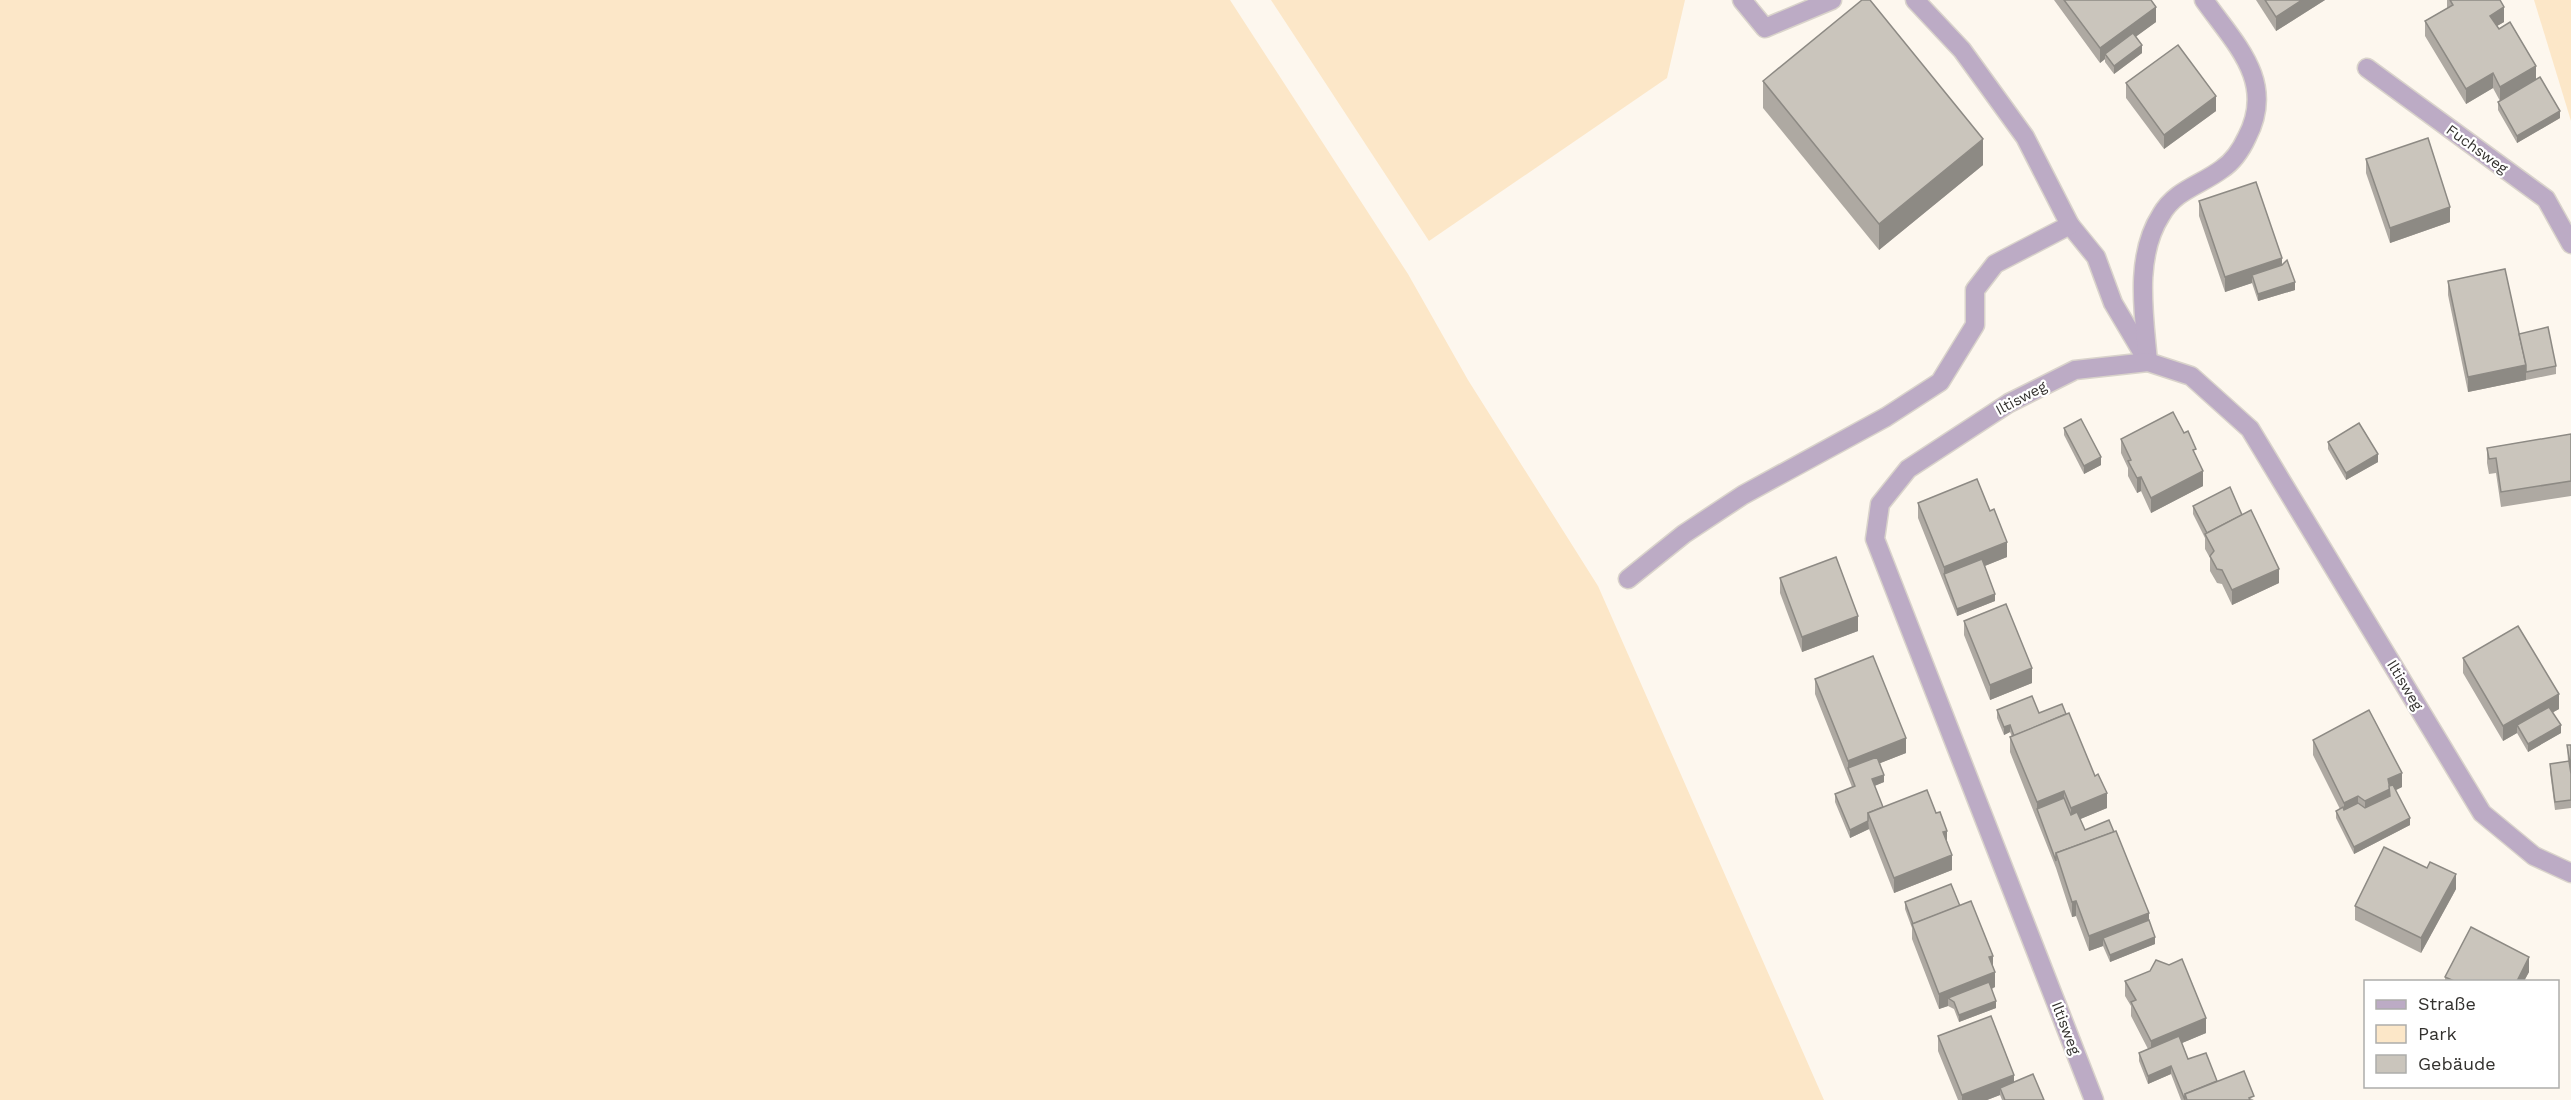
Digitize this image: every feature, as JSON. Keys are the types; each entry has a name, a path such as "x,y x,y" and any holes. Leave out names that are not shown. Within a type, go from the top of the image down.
{"street":[{"path":"1742,0 1765,28 1832,0"},
{"path":"1915,0 1962,50 2025,137 2070,225 2096,257 2113,303 2148,362"},
{"path":"2148,362 2143,303 2146,252 2161,214 2184,189 2222,170 2240,152 2255,122 2258,93 2253,70 2205,0"},
{"name":"Fuchsweg","path":"2367,69 2546,199 2571,244"},
{"path":"1628,579 1684,534 1743,495 1886,417 1940,382 1975,325 1975,290 1995,264 2070,225"},
{"name":"Iltisweg","path":"2094,1100 1875,539 1881,504 1908,468 2009,403 2075,370 2148,362 2191,376 2250,429 2482,813 2534,856 2571,873"}],"green space":[{"path":"0,0 1230,0 1408,274 1468,380 1598,586 1824,1100 0,1100"},
{"path":"1271,0 1685,0 1667,78 1429,241"},
{"path":"2534,0 2571,0 2571,121"}],"building":[{"path":"1862,0 1870,0 1983,139 1879,224 1763,81"},
{"path":"2064,0 2151,0 2156,7 2100,48"},
{"path":"2265,0 2302,0 2276,17"},
{"path":"2450,0 2500,0 2504,7 2490,16 2499,29 2510,22 2536,66 2500,87 2493,73 2466,89 2425,21 2453,5"},
{"path":"2133,33 2142,45 2114,66 2105,54"},
{"path":"2178,45 2216,96 2164,135 2126,83"},
{"path":"2540,77 2560,111 2517,136 2498,102"},
{"path":"2428,138 2450,207 2390,228 2366,159"},
{"path":"2256,182 2282,258 2225,277 2199,201"},
{"path":"2287,260 2295,282 2258,294 2252,275 2282,265"},
{"path":"2505,269 2526,365 2468,377 2448,281"},
{"path":"2548,327 2556,366 2526,372 2519,334"},
{"path":"2173,412 2184,433 2188,431 2196,449 2193,450 2203,471 2151,498 2141,477 2137,478 2128,461 2131,460 2121,439"},
{"path":"2081,419 2101,457 2084,466 2064,428"},
{"path":"2359,423 2378,454 2346,473 2328,442"},
{"path":"2571,434 2571,481 2501,492 2496,458 2489,459 2487,448"},
{"path":"1977,479 1990,511 1994,509 2007,542 1944,567 1918,503"},
{"path":"2230,487 2242,515 2207,533 2193,506"},
{"path":"2251,510 2279,569 2232,590 2222,570 2217,569 2210,556 2214,551 2205,534"},
{"path":"1836,557 1858,616 1802,637 1780,578"},
{"path":"1982,559 1995,594 1957,609 1944,574"},
{"path":"2006,604 2032,668 1990,685 1964,621"},
{"path":"2518,626 2559,694 2503,726 2463,658"},
{"path":"1873,656 1906,738 1848,761 1815,679"},
{"path":"2032,696 2039,713 2062,704 2066,714 2014,736 2010,725 2004,727 1997,710"},
{"path":"2549,707 2561,725 2528,744 2517,725"},
{"path":"2369,710 2402,773 2388,779 2390,789 2365,801 2358,796 2344,803 2313,740"},
{"path":"2069,713 2095,776 2098,774 2107,793 2071,808 2064,791 2037,802 2010,737"},
{"path":"2567,745 2571,745 2571,769"},
{"path":"1877,757 1884,775 1872,779 1883,807 1868,813 1868,821 1850,830 1835,794 1855,786 1848,768"},
{"path":"2569,761 2571,800 2555,802 2550,764"},
{"path":"2393,785 2410,818 2354,847 2336,811 2358,803 2365,808 2390,796 2389,786"},
{"path":"1927,790 1936,813 1940,812 1947,831 1943,832 1952,855 1894,878 1868,813"},
{"path":"2064,798 2071,815 2077,812 2085,830 2109,820 2114,832 2056,853 2056,861 2037,809"},
{"path":"2116,831 2149,913 2089,936 2076,901 2072,902 2056,853"},
{"path":"2384,847 2427,868 2430,862 2456,874 2421,938 2355,906"},
{"path":"1951,884 1960,906 1913,924 1905,902"},
{"path":"1971,901 1993,956 1989,957 1995,972 1939,994 1912,924"},
{"path":"2149,920 2155,937 2110,955 2103,938"},
{"path":"2471,927 2529,957 2518,980 2452,980 2445,977"},
{"path":"2182,959 2206,1018 2151,1041 2131,1002 2136,1000 2125,981 2150,971 2156,960 2169,965"},
{"path":"1989,982 1996,1001 1959,1015 1954,1002 1948,998"},
{"path":"1991,1016 2014,1075 1962,1095 1938,1036"},
{"path":"2179,1036 2188,1059 2206,1053 2217,1081 2185,1094 2185,1100 2171,1066 2148,1076 2139,1053"},
{"path":"2244,1071 2254,1096 2249,1098 2250,1100 2187,1100 2185,1094"},
{"path":"2033,1074 2044,1100 2005,1100 2000,1088"}]}
